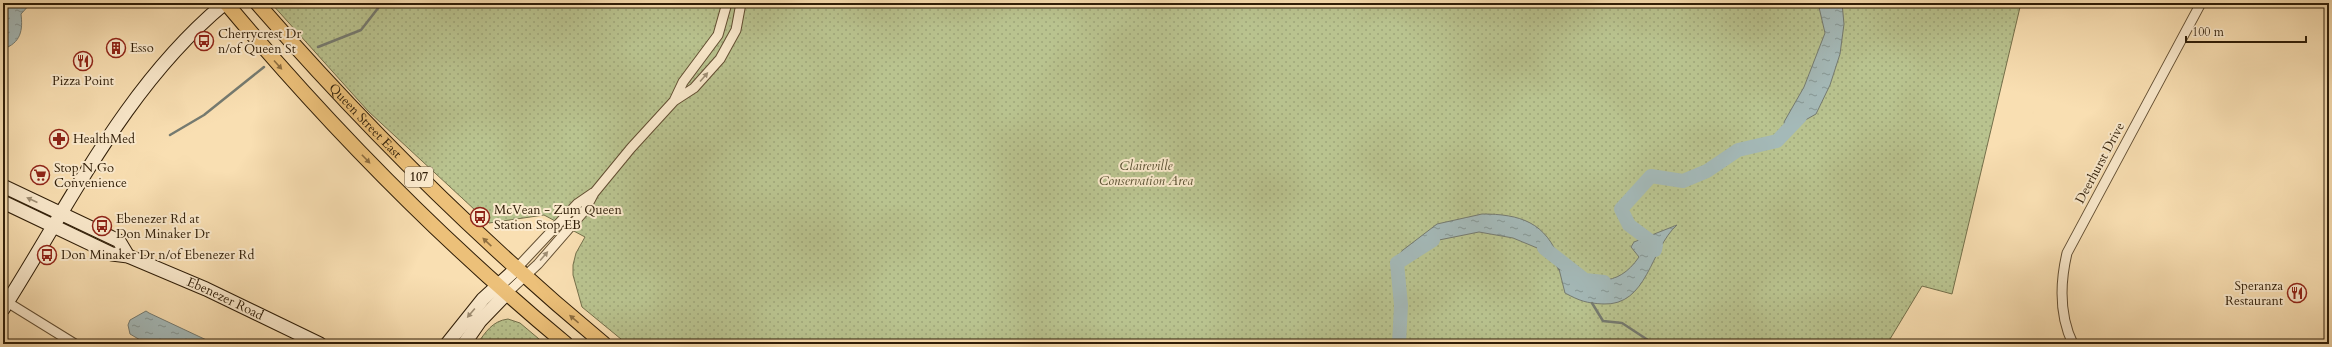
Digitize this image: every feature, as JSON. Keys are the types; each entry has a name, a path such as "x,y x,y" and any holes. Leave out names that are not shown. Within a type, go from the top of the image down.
{"main road":[{"name":"Queen Street East","path":"226,3 339,131 421,214 502,289 566,344"},
{"path":"5,306 111,132 148,81 181,43 226,3"},
{"name":"Queen Street East","path":"257,3 371,129 452,209 520,272 604,344"},
{"path":"3,186 119,241 128,256"},
{"name":"Ebenezer Road","path":"3,202 112,254 128,256 206,289 320,344"},
{"path":"447,344 475,308 502,289 520,272"},
{"path":"464,344 502,289"}],"street":[{"path":"674,101 683,82 718,36 727,3"},
{"path":"520,272 585,210 594,193 631,148 674,101 694,88 720,59 736,30 741,3"},
{"name":"Deerhurst Drive","path":"2073,344 2065,325 2062,307 2062,277 2067,253 2201,3"},
{"path":"5,306 75,344"}],"green space":[{"name":"Claireville Conservation Area","path":"271,3 2021,3 1952,294 1922,286 1887,344 627,344 582,307 573,275 573,265 576,253 585,237 544,215 489,223 368,111"},
{"path":"508,319 520,323 545,344 477,344 487,331 494,325 502,320"}],"water":[{"path":"3,3 31,3 21,14 22,25 20,35 17,40 3,49"},
{"path":"1818,3 1842,3 1844,24 1840,54 1830,85 1816,114 1786,131 1784,122 1804,87 1825,33"},
{"path":"1482,214 1508,216 1530,223 1547,237 1560,261 1557,265 1542,250 1513,238 1479,232 1439,240 1416,251 1394,270 1392,264 1403,250 1437,224"},
{"path":"1677,225 1668,235 1660,248 1647,274 1630,296 1618,302 1603,304 1583,301 1565,293 1559,269 1582,278 1593,280 1612,279 1631,267 1639,257 1631,247 1634,242"},
{"path":"146,311 215,344 147,344 130,334 128,325 130,320"}],"waterway":[{"path":"318,47 361,30 382,3"},
{"path":"170,135 204,115 264,67"},
{"path":"1655,250 1656,245 1629,225 1621,209 1651,176 1683,181 1707,171 1738,150 1777,141 1800,117"},
{"path":"1399,344 1401,305 1397,263 1433,240"},
{"path":"1544,248 1585,280 1604,282"},
{"path":"1557,265 1559,269"},
{"path":"1592,303 1603,321 1622,323 1654,344"}],"place":[{"name":"Cherrycrest Dr n/of Queen St","path":"204,41"},
{"name":"Esso","path":"116,48"},
{"name":"Pizza Point","path":"83,61"},
{"name":"HealthMed","path":"59,139"},
{"name":"Stop N Go Convenience","path":"40,175"},
{"name":"McVean - Zum Queen Station Stop EB","path":"480,217"},
{"name":"Ebenezer Rd at Don Minaker Dr","path":"102,226"},
{"name":"Don Minaker Dr n/of Ebenezer Rd","path":"47,255"},
{"name":"Speranza Restaurant","path":"2297,293"}]}
